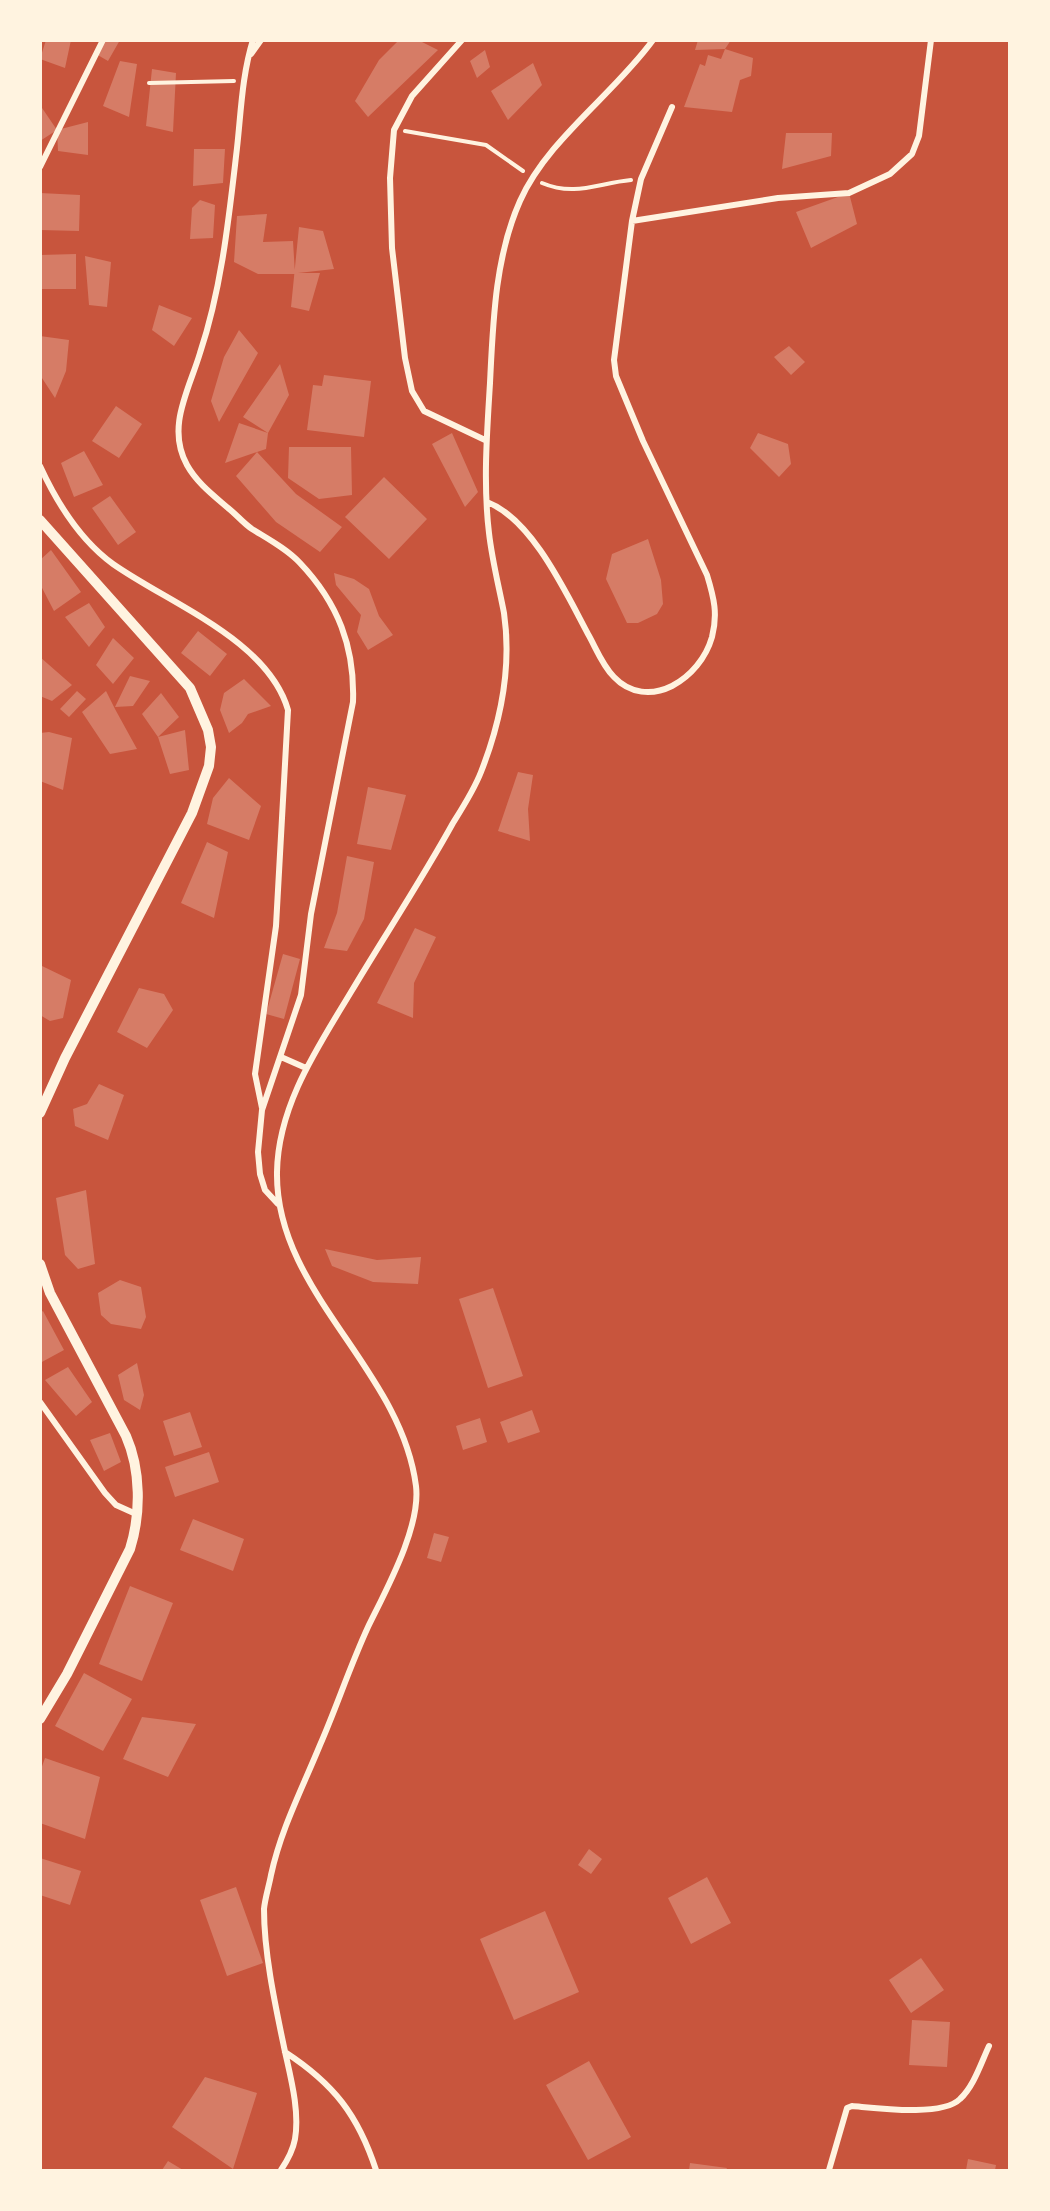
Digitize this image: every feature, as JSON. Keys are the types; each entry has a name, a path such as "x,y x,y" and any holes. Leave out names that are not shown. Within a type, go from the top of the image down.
{"street":[{"path":"40,166 103,40"},
{"path":"254,40 244,81 224,243 200,353 180,412 180,445 187,465 201,484 249,527 299,561 313,579 344,629 352,659 353,676 353,702 311,914 301,995 262,1110 258,1152 260,1174 265,1190 278,1204"},
{"path":"248,59 261,40"},
{"path":"462,40 412,96 394,130 390,178 392,248 408,379 423,411 485,440"},
{"path":"281,2170 287,2161 296,2133 264,1906 275,1856 287,1820 326,1731 355,1656 394,1574 407,1538 417,1495 401,1429 369,1369 307,1278 278,1204 277,1168 280,1145 287,1114 306,1068 372,955 429,866 480,772 502,704 507,669 504,614 488,533 485,440 490,348 505,242 514,214 532,178 653,40"},
{"path":"632,221 778,198 849,193 890,174 912,154 919,136 931,40"},
{"path":"487,502 500,509 524,530 537,547 604,664 623,684 634,691 648,693 664,690 686,677 704,657 714,630 716,611 714,597 707,575 643,441 616,376 614,360 632,221 641,179 672,107"},
{"path":"40,466 68,517 111,563 190,613 211,622 268,671 283,691 288,710 283,841 276,926 255,1074 262,1110"},
{"path":"40,520 190,688 207,730 211,747 209,766 192,813 65,1058 40,1113"},
{"path":"281,1057 306,1068"},
{"path":"40,1264 50,1293 112,1408 135,1456 136,1514 135,1533 125,1560 67,1674 40,1719"},
{"path":"40,1402 105,1493 116,1505 136,1514"},
{"path":"829,2170 847,2108 852,2106 927,2109 952,2105 967,2092 989,2046"},
{"path":"285,2052 311,2069 334,2090 362,2132 376,2170"}],"path":[{"path":"149,83 244,81"},
{"path":"394,130 451,137 486,145 532,178 573,191 607,182 641,179"}],"building":[{"path":"46,40 71,40 65,68 40,59"},
{"path":"103,40 120,40 108,61 96,54"},
{"path":"399,40 418,40 438,50 368,117 355,101 379,60"},
{"path":"698,40 731,40 725,49 695,50"},
{"path":"725,49 753,58 751,76 740,80 732,112 684,107 700,64 705,66 708,55 721,59"},
{"path":"485,50 490,67 477,78 470,61"},
{"path":"120,61 137,64 129,117 103,106"},
{"path":"533,63 542,85 508,120 491,91"},
{"path":"152,69 176,73 173,132 146,126"},
{"path":"40,105 57,130 40,141"},
{"path":"88,122 88,155 58,151 57,130"},
{"path":"786,133 832,133 831,156 782,169"},
{"path":"194,149 225,149 223,183 193,186"},
{"path":"40,193 80,195 79,231 40,230"},
{"path":"849,193 857,224 811,248 796,212"},
{"path":"200,200 215,205 213,238 190,239 192,208"},
{"path":"267,214 263,242 293,241 295,274 258,274 234,262 237,216"},
{"path":"299,227 323,231 334,269 298,273 320,273 309,311 291,307"},
{"path":"76,254 76,289 40,289 40,255"},
{"path":"85,256 111,262 107,307 89,305"},
{"path":"159,305 192,318 174,346 152,330"},
{"path":"239,330 258,353 219,422 211,401 224,357"},
{"path":"40,336 69,340 66,371 55,398 40,375"},
{"path":"789,346 805,362 791,375 774,357"},
{"path":"280,364 289,395 268,433 243,417"},
{"path":"324,375 371,381 364,437 307,430 313,385 322,386"},
{"path":"116,406 142,424 119,458 92,441"},
{"path":"239,423 268,433 266,449 225,463"},
{"path":"452,433 478,492 465,507 432,444"},
{"path":"758,433 788,444 791,464 779,477 750,448"},
{"path":"289,447 351,447 352,495 319,499 288,478"},
{"path":"84,451 103,485 74,497 61,463"},
{"path":"257,452 296,494 342,527 320,552 276,522 236,476"},
{"path":"384,477 427,519 389,559 345,517"},
{"path":"110,496 136,532 118,545 92,508"},
{"path":"648,539 661,580 663,604 657,614 638,623 627,623 606,579 612,554"},
{"path":"51,550 81,592 54,611 40,584 40,560"},
{"path":"334,573 354,579 369,589 379,616 393,635 368,650 357,632 361,615 336,585"},
{"path":"89,603 105,627 89,647 65,617"},
{"path":"198,631 227,654 210,676 181,653"},
{"path":"113,638 134,658 113,684 96,665"},
{"path":"40,657 72,685 52,701 40,696"},
{"path":"130,676 150,681 133,706 115,707"},
{"path":"244,679 271,706 248,714 242,723 229,733 220,710 224,693"},
{"path":"77,691 86,699 69,717 60,709"},
{"path":"106,691 137,749 110,754 82,712"},
{"path":"161,693 179,717 158,737 142,714"},
{"path":"185,730 189,770 170,774 158,737"},
{"path":"49,732 72,738 63,790 40,781 40,733"},
{"path":"518,772 533,775 528,809 530,841 498,831"},
{"path":"229,778 261,806 249,840 207,824 213,798"},
{"path":"368,787 406,795 391,850 357,844"},
{"path":"207,842 228,852 214,918 181,903"},
{"path":"347,856 374,862 364,919 347,951 324,948 337,913"},
{"path":"415,928 436,937 414,983 413,1018 377,1003"},
{"path":"283,954 300,959 284,1019 266,1014"},
{"path":"42,966 71,980 63,1018 50,1021 40,1015"},
{"path":"139,988 164,994 173,1010 147,1048 117,1032"},
{"path":"99,1084 124,1095 108,1140 75,1126 73,1109 87,1104"},
{"path":"86,1190 95,1264 78,1269 65,1255 56,1198"},
{"path":"325,1249 377,1260 421,1257 418,1284 373,1282 332,1266"},
{"path":"120,1280 141,1287 146,1317 141,1329 111,1324 101,1315 98,1293"},
{"path":"493,1288 523,1376 488,1388 459,1299"},
{"path":"43,1311 64,1350 40,1363 40,1313"},
{"path":"137,1363 144,1395 140,1410 124,1400 118,1375"},
{"path":"68,1367 92,1402 76,1416 45,1380"},
{"path":"532,1410 540,1432 508,1443 500,1422"},
{"path":"190,1412 202,1447 174,1456 163,1421"},
{"path":"480,1418 487,1442 463,1450 456,1426"},
{"path":"110,1433 121,1462 104,1471 90,1440"},
{"path":"209,1452 219,1482 175,1497 165,1467"},
{"path":"193,1519 244,1539 233,1571 180,1550"},
{"path":"434,1533 449,1537 441,1562 427,1558"},
{"path":"130,1586 173,1603 142,1681 99,1664"},
{"path":"84,1673 132,1699 103,1751 55,1726"},
{"path":"142,1717 196,1724 168,1777 123,1759"},
{"path":"45,1758 100,1777 85,1839 40,1823 40,1772"},
{"path":"589,1849 602,1859 591,1874 578,1865"},
{"path":"40,1858 81,1871 70,1905 40,1895"},
{"path":"707,1877 731,1923 691,1944 668,1898"},
{"path":"236,1887 263,1963 227,1976 200,1900"},
{"path":"545,1911 579,1992 514,2020 480,1939"},
{"path":"921,1958 944,1990 911,2013 889,1980"},
{"path":"912,2020 950,2022 947,2067 909,2065"},
{"path":"589,2061 631,2137 588,2160 546,2085"},
{"path":"205,2077 257,2093 233,2169 172,2127"},
{"path":"968,2159 996,2165 995,2170 966,2170"},
{"path":"168,2161 183,2170 162,2170"},
{"path":"690,2163 727,2168 726,2170 689,2170"}]}
